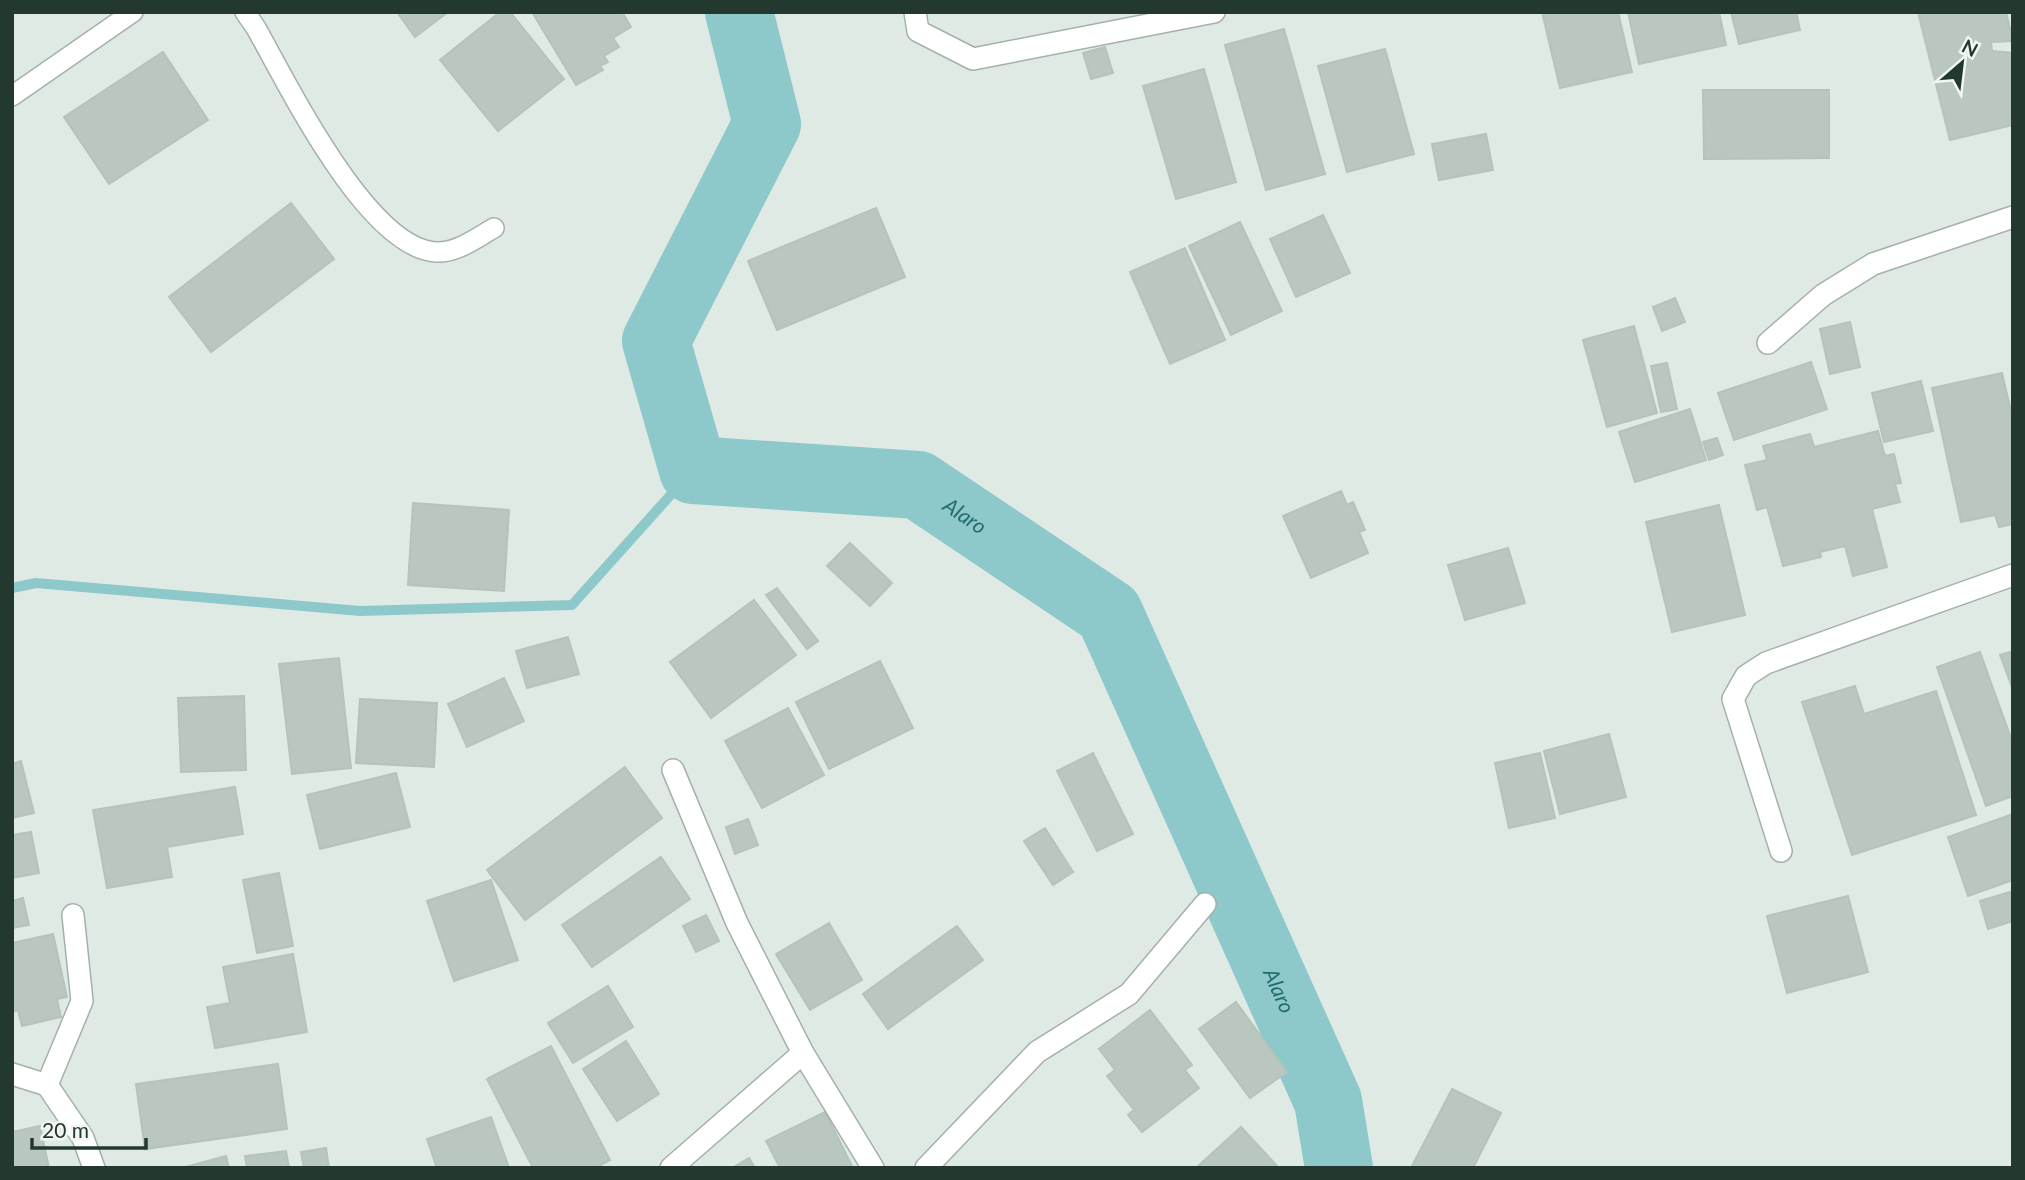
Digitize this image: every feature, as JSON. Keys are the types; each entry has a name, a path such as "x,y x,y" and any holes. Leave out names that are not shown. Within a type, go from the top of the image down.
{"street":[{"path":"915,12 918,31 973,59 1214,12"},
{"path":"1768,343 1823,295 1873,264 2013,217"},
{"path":"1781,851 1733,699 1746,676 1766,663 2013,575"},
{"path":"673,770 737,923 803,1053 873,1168"},
{"path":"926,1168 1037,1052 1129,994 1205,904"},
{"path":"47,1085 82,1001 73,915"},
{"path":"671,1168 803,1053"},
{"path":"12,1074 47,1085 83,1138 94,1168"}],"lane":[{"path":"12,96 133,12"},
{"path":"245,12 330,160 360,198 396,234 422,249 437,252 456,249 494,228"}],"building":[{"path":"397,12 448,12 415,37"},
{"path":"500,12 510,12 564,79 498,131 440,60"},
{"path":"532,12 622,12 631,27 613,38 619,47 604,56 608,62 600,66 603,70 576,85"},
{"path":"1542,12 1618,12 1632,72 1560,88"},
{"path":"1628,12 1719,12 1726,45 1639,64"},
{"path":"1731,12 1796,12 1800,30 1739,44"},
{"path":"1918,12 2006,12 2013,41 1991,42 1992,51 2013,53 2013,125 1950,140"},
{"path":"1284,29 1325,174 1266,190 1225,45"},
{"path":"1105,47 1113,73 1091,79 1083,53"},
{"path":"1385,49 1414,154 1347,172 1318,66"},
{"path":"163,52 208,120 109,184 64,117"},
{"path":"1204,69 1236,182 1176,199 1143,86"},
{"path":"1703,90 1829,90 1829,158 1704,159"},
{"path":"1486,134 1493,170 1439,180 1432,144"},
{"path":"291,203 334,259 211,352 169,297"},
{"path":"876,208 905,277 777,330 748,261"},
{"path":"1323,215 1350,273 1296,297 1270,239"},
{"path":"1240,222 1282,311 1231,335 1189,246"},
{"path":"1185,248 1225,340 1170,364 1130,272"},
{"path":"1675,298 1685,322 1662,331 1653,307"},
{"path":"1850,322 1860,367 1830,374 1820,329"},
{"path":"1634,326 1657,413 1607,427 1583,340"},
{"path":"1811,362 1827,409 1734,440 1718,393"},
{"path":"1667,363 1677,409 1661,412 1651,366"},
{"path":"2002,373 2013,420 2013,524 1999,527 1995,515 1961,522 1932,388"},
{"path":"1921,381 1933,431 1884,442 1872,393"},
{"path":"1690,409 1706,460 1635,482 1619,432"},
{"path":"1878,431 1885,456 1894,454 1901,483 1895,484 1900,502 1872,509 1887,567 1853,576 1845,546 1820,552 1821,557 1783,566 1767,507 1757,510 1745,465 1767,460 1763,446 1810,434 1814,447"},
{"path":"1717,438 1723,455 1709,460 1703,442"},
{"path":"1341,491 1347,505 1353,502 1365,530 1359,532 1368,553 1311,578 1283,516"},
{"path":"413,503 509,510 504,591 408,585"},
{"path":"1719,505 1745,615 1672,632 1646,522"},
{"path":"850,543 892,583 870,606 827,566"},
{"path":"1508,548 1525,603 1465,620 1448,565"},
{"path":"777,588 818,641 807,649 766,595"},
{"path":"754,600 796,655 711,718 670,662"},
{"path":"568,637 579,674 527,688 516,651"},
{"path":"2013,651 2013,690 2000,655"},
{"path":"1980,652 2013,744 2013,796 1986,806 1937,667"},
{"path":"339,658 351,768 292,774 279,664"},
{"path":"880,661 913,728 829,769 796,702"},
{"path":"504,678 524,721 467,747 448,704"},
{"path":"1855,686 1864,714 1936,691 1976,815 1852,855 1802,702"},
{"path":"244,696 246,770 181,772 178,698"},
{"path":"360,699 437,703 434,767 356,763"},
{"path":"788,708 824,775 762,808 725,741"},
{"path":"1609,734 1626,797 1560,814 1544,751"},
{"path":"1093,753 1133,834 1097,851 1057,771"},
{"path":"1540,753 1555,818 1509,828 1495,763"},
{"path":"21,761 34,813 12,818 12,764"},
{"path":"625,767 662,818 525,920 487,870"},
{"path":"396,773 410,827 320,849 307,795"},
{"path":"235,787 243,834 167,847 172,877 107,888 93,810"},
{"path":"2013,814 2013,880 1968,896 1948,837"},
{"path":"748,819 758,845 735,854 726,827"},
{"path":"1045,828 1073,872 1053,885 1024,841"},
{"path":"31,832 39,873 12,878 12,835"},
{"path":"661,857 690,899 592,967 562,925"},
{"path":"279,873 293,946 257,953 243,880"},
{"path":"491,880 518,960 454,981 427,901"},
{"path":"2013,891 2013,921 1988,929 1980,901"},
{"path":"1848,896 1868,972 1787,993 1767,916"},
{"path":"23,898 29,925 12,928 12,901"},
{"path":"706,915 719,941 696,952 683,926"},
{"path":"829,923 862,980 810,1010 776,954"},
{"path":"957,926 983,960 888,1029 863,994"},
{"path":"53,934 67,997 57,999 61,1017 22,1026 18,1010 12,1012 12,943"},
{"path":"293,954 307,1032 215,1048 207,1007 230,1003 223,967"},
{"path":"608,986 633,1027 573,1063 548,1023"},
{"path":"1236,1002 1287,1072 1250,1098 1199,1029"},
{"path":"1150,1010 1192,1065 1185,1070 1199,1088 1142,1132 1128,1115 1134,1110 1107,1076 1115,1070 1099,1049"},
{"path":"626,1041 659,1094 617,1121 583,1069"},
{"path":"551,1046 610,1160 595,1168 533,1168 487,1079"},
{"path":"278,1064 287,1129 145,1149 136,1084"},
{"path":"1452,1089 1501,1113 1473,1168 1411,1168"},
{"path":"825,1112 853,1168 780,1168 766,1141"},
{"path":"491,1117 509,1168 437,1168 427,1139"},
{"path":"40,1126 49,1168 12,1168 12,1132"},
{"path":"1241,1127 1279,1168 1196,1168"},
{"path":"326,1148 329,1168 304,1168 301,1152"},
{"path":"286,1151 289,1168 247,1168 245,1156"},
{"path":"226,1156 229,1168 182,1168"},
{"path":"749,1158 755,1168 732,1168"}],"waterway":[{"name":"Alaro","path":"739,12 767,124 656,341 693,470 918,485 1109,613 1328,1101 1339,1168"},
{"path":"12,588 36,583 360,611 572,605 693,470"}]}
